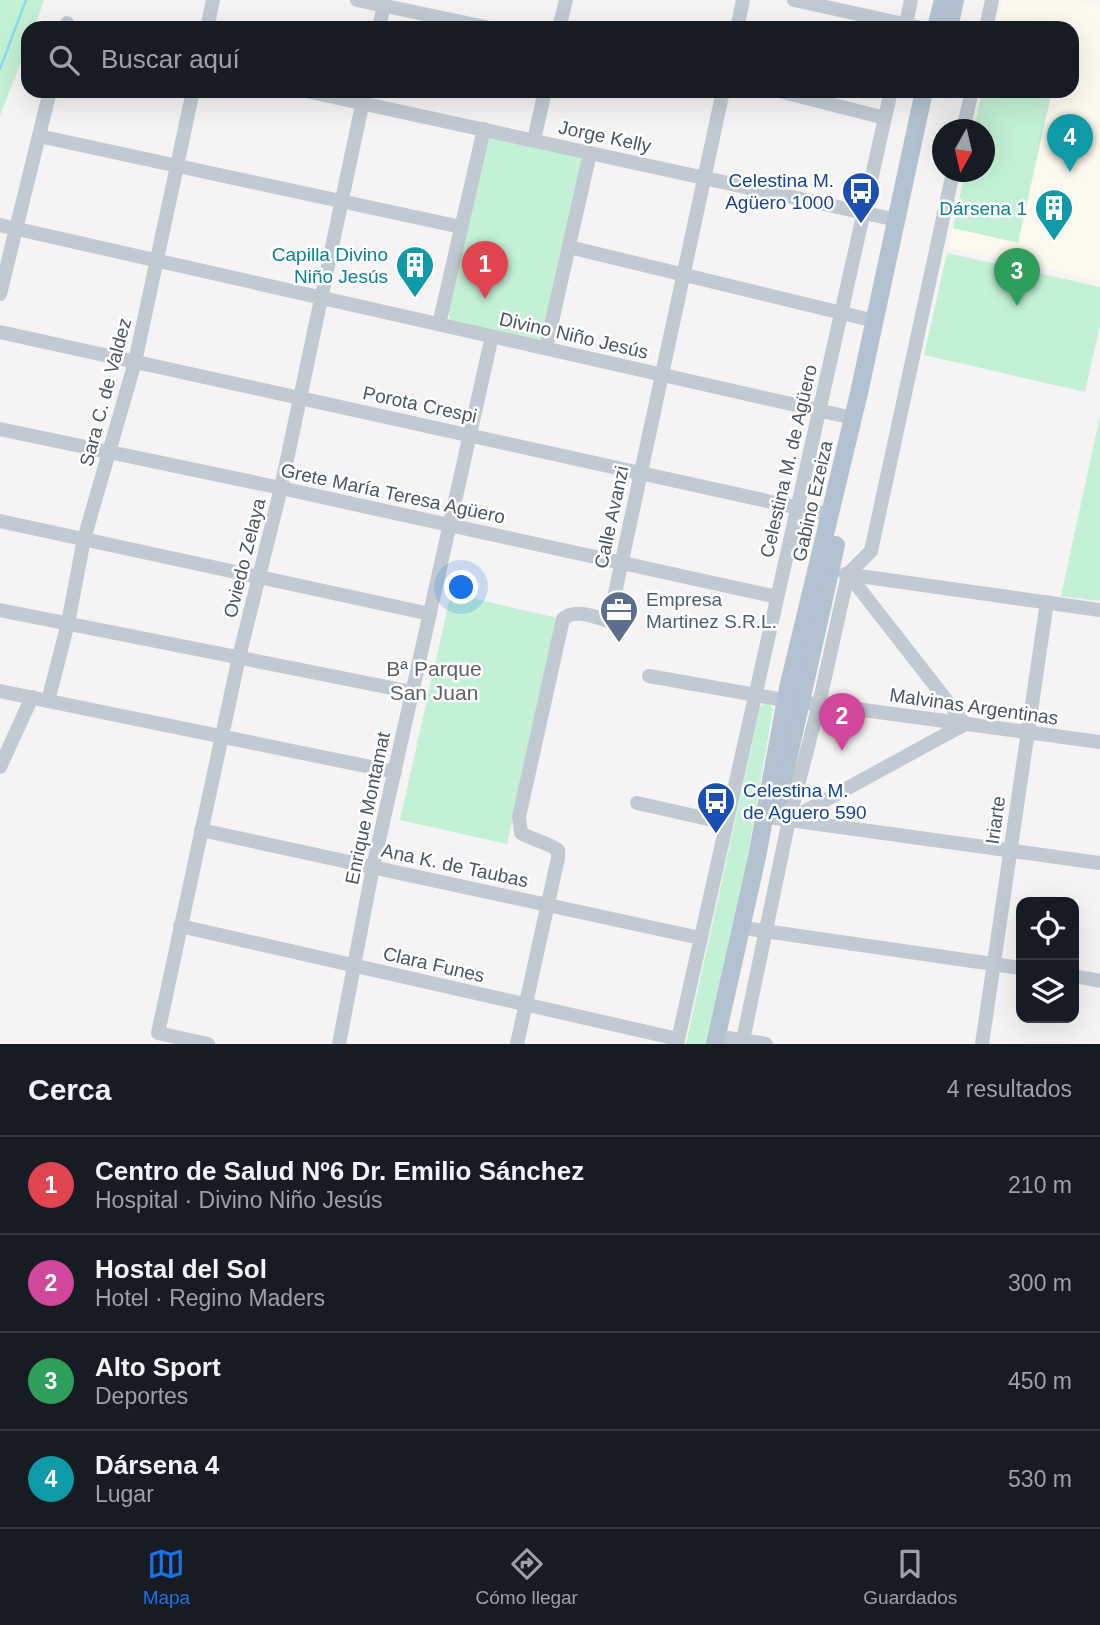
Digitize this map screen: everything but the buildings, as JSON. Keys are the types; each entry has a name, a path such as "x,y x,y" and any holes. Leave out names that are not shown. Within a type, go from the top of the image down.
{"main road":[{"path":"938,21 943,0"},
{"path":"951,21 955,0"},
{"name":"Gabino Ezeiza","path":"728,1042 758,930 782,819 831,514 923,98"},
{"name":"Gabino Ezeiza","path":"728,1042 757,857 839,572 934,98"}],"street":[{"path":"208,21 213,0"},
{"path":"357,0 384,3 460,21"},
{"path":"561,21 566,0"},
{"path":"738,21 743,0"},
{"path":"794,0 884,21"},
{"path":"907,21 911,0"},
{"path":"988,21 992,0"},
{"path":"380,21 384,3"},
{"path":"0,294 48,98"},
{"name":"Sara C. de Valdez","path":"48,701 68,623 84,539 135,362 191,98"},
{"name":"Oviedo Zelaya","path":"208,1044 158,1033 239,657 281,488 364,98"},
{"name":"Jorge Kelly","path":"368,98 484,129 897,220"},
{"path":"534,140 543,98"},
{"name":"Calle Avanzi","path":"517,1044 549,905 558,850 548,843 521,833 519,817 563,619 568,614 579,613 609,621 722,98"},
{"path":"806,98 885,118"},
{"name":"Celestina M. de Agüero","path":"678,1042 889,98"},
{"path":"966,119 970,98"},
{"path":"439,324 484,129"},
{"path":"39,136 461,227"},
{"path":"546,348 590,153"},
{"path":"839,572 871,551 951,182"},
{"name":"Divino Niño Jesús","path":"0,225 853,418"},
{"path":"569,247 875,321"},
{"name":"Porota Crespi","path":"0,332 831,514"},
{"name":"Enrique Montamat","path":"339,1044 373,867 492,336"},
{"name":"Grete María Teresa Agüero","path":"0,429 777,597"},
{"path":"0,521 430,614"},
{"path":"839,572 1100,610"},
{"path":"782,819 965,724 839,572"},
{"name":"Iriarte","path":"982,1044 1047,602"},
{"path":"0,610 412,692"},
{"name":"Malvinas Argentinas","path":"649,676 802,703 1100,743"},
{"path":"0,691 395,772"},
{"path":"0,767 32,697"},
{"path":"637,803 726,823"},
{"path":"782,819 1100,863"},
{"name":"Ana K. de Taubas","path":"201,830 700,938"},
{"name":"Clara Funes","path":"180,926 526,1004 678,1042"},
{"path":"758,930 1016,967"},
{"path":"1079,977 1100,981"},
{"path":"728,1042 766,1044"}],"shaded area":[{"path":"1002,0 1100,1 1100,281 948,248 963,182 995,182 995,119 983,119 982,98 1079,98 1079,21 998,21"}],"green space":[{"path":"0,0 44,0 36,21 21,21 21,62 0,116"},
{"path":"981,98 1050,98 1018,243 953,228 963,182 995,182 995,119 976,119"},
{"path":"489,136 580,157 582,162 543,337 537,341 451,321 447,311"},
{"path":"947,253 1100,287 1100,325 1085,392 924,355"},
{"path":"1100,416 1100,601 1061,596"},
{"path":"451,593 557,618 507,844 400,820"},
{"path":"769,704 773,709 746,866 708,1044 686,1044 760,707"}],"waterway":[{"path":"0,69 26,0"}],"place":[{"name":"Dársena 4","path":"1070,172"},
{"name":"Celestina M. Agüero 1000","path":"861,225"},
{"name":"Dársena 1","path":"1054,242"},
{"name":"Capilla Divino Niño Jesús","path":"415,299"},
{"name":"Centro de Salud Nº6 Dr. Emilio Sánchez","path":"485,299"},
{"name":"Alto Sport","path":"1017,306"},
{"name":"Empresa Martinez S.R.L.","path":"619,644"},
{"name":"Hostal del Sol","path":"842,751"},
{"name":"Celestina M. de Aguero 590","path":"716,835"}],"district":[{"name":"Bª Parque San Juan","path":"434,681"}]}
